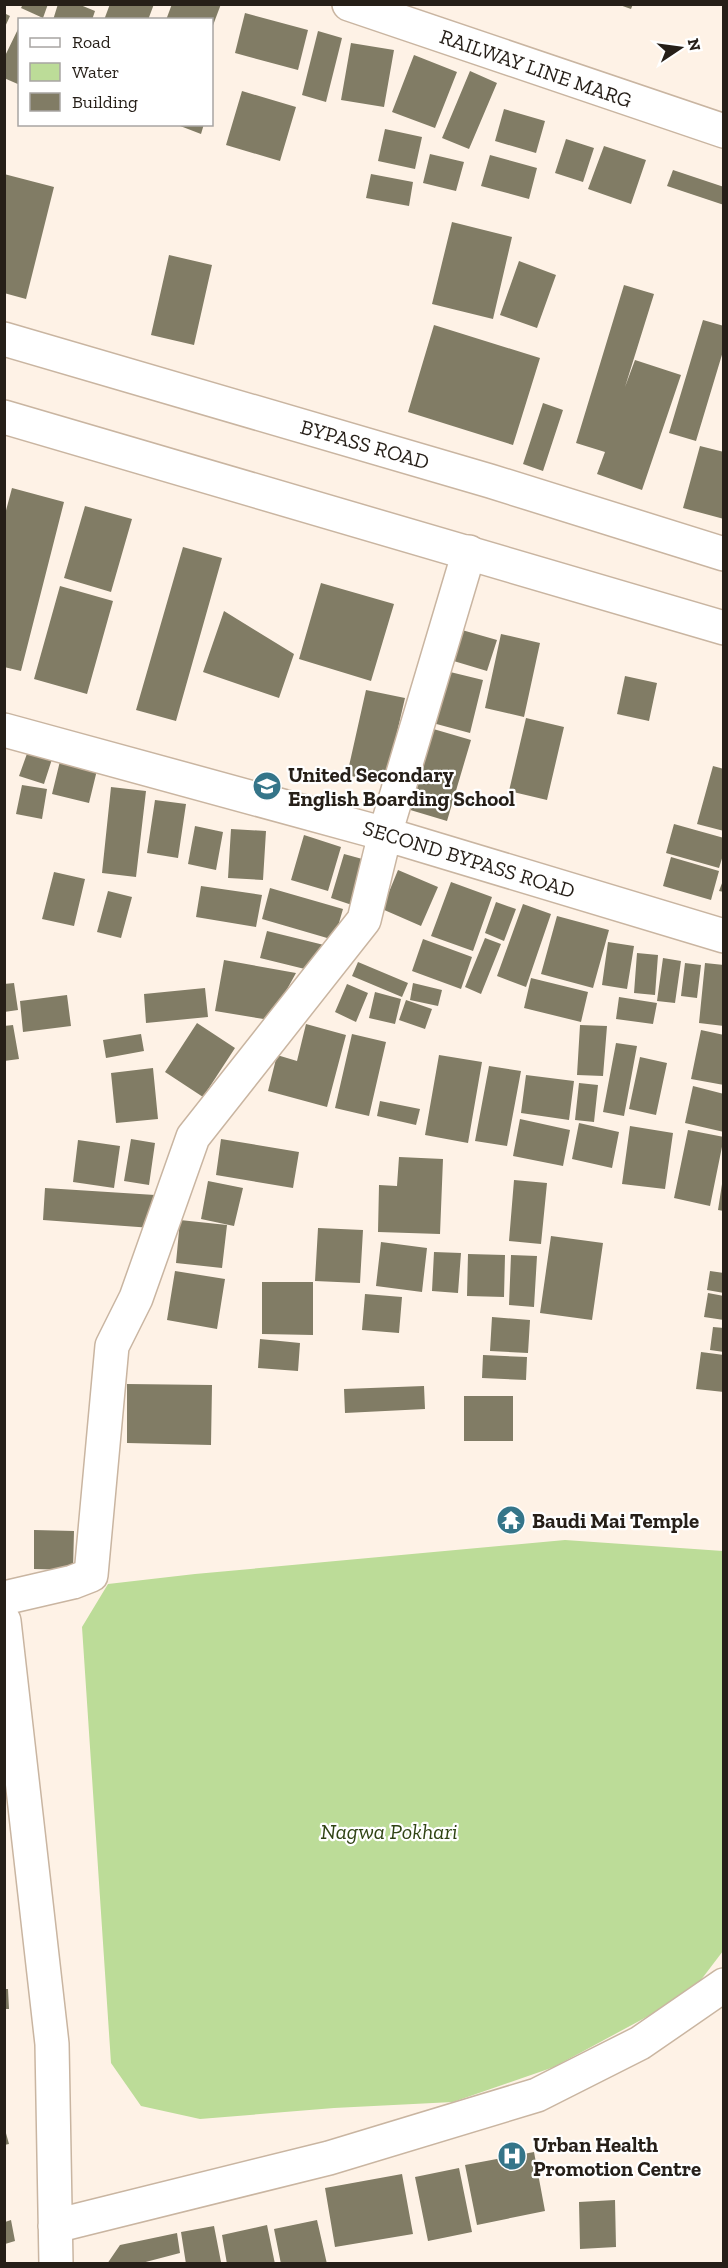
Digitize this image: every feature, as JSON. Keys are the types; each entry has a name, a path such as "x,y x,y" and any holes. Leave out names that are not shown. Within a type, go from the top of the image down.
{"street":[{"name":"RAILWAY LINE MARG","path":"349,4 723,132"},
{"name":"BYPASS ROAD","path":"4,339 490,481 723,554"},
{"path":"4,417 723,628"},
{"path":"4,1598 73,1582 91,1575 112,1346 136,1298 193,1137 364,920 385,834 469,552"},
{"name":"SECOND BYPASS ROAD","path":"4,729 385,834 723,936"},
{"path":"4,1622 52,2044 56,2264"},
{"path":"55,2226 329,2158 537,2095 640,2043 723,1984"}],"water":[{"name":"Nagwa Pokhari","path":"565,1540 723,1551 723,1951 691,1993 554,2067 453,2102 334,2108 200,2119 141,2106 111,2063 82,1627 108,1584"}],"building":[{"path":"23,4 48,4 43,18 21,8"},
{"path":"58,4 78,4 95,11 93,18 54,18"},
{"path":"110,4 154,4 149,18 105,18"},
{"path":"172,4 221,4 213,25 213,18 167,18"},
{"path":"617,4 633,4 631,9"},
{"path":"4,13 10,16 4,29"},
{"path":"245,13 308,30 298,70 235,53"},
{"path":"18,29 18,84 4,78 4,58"},
{"path":"318,31 342,38 326,102 302,95"},
{"path":"351,43 394,50 384,107 341,100"},
{"path":"414,55 457,72 435,128 392,112"},
{"path":"470,71 497,83 469,149 442,138"},
{"path":"242,91 296,107 280,161 226,145"},
{"path":"504,109 545,121 536,153 495,141"},
{"path":"180,126 203,126 201,134"},
{"path":"385,129 422,137 415,169 378,161"},
{"path":"566,139 594,148 583,182 555,173"},
{"path":"604,146 646,160 631,204 588,189"},
{"path":"430,154 464,162 456,191 423,183"},
{"path":"490,155 537,168 529,199 481,186"},
{"path":"673,170 724,187 724,205 667,186"},
{"path":"4,174 54,187 26,299 4,293"},
{"path":"371,174 413,182 409,206 366,198"},
{"path":"452,222 512,237 493,319 432,304"},
{"path":"169,255 212,265 194,345 151,335"},
{"path":"519,261 556,275 537,328 500,315"},
{"path":"624,285 654,294 625,387 635,360 681,375 642,490 597,474 605,452 576,443"},
{"path":"703,320 724,326 724,348 696,441 669,433"},
{"path":"434,325 540,358 513,445 408,412"},
{"path":"543,403 563,410 543,471 523,464"},
{"path":"700,446 724,452 724,519 683,508"},
{"path":"12,488 64,502 21,671 4,667 4,518"},
{"path":"85,506 132,519 111,592 64,578"},
{"path":"183,547 222,558 176,721 136,710"},
{"path":"321,583 394,604 371,681 299,659"},
{"path":"60,586 113,601 87,694 34,679"},
{"path":"224,611 294,654 279,698 203,672"},
{"path":"455,628 497,640 487,671 447,659"},
{"path":"501,634 540,643 524,717 485,708"},
{"path":"442,670 483,680 470,733 429,722"},
{"path":"625,676 657,683 649,721 617,714"},
{"path":"366,690 405,698 385,784 347,775"},
{"path":"526,718 564,727 547,800 509,791"},
{"path":"430,728 471,740 447,821 407,809"},
{"path":"29,748 53,756 44,784 19,776"},
{"path":"61,757 98,766 89,803 52,794"},
{"path":"713,766 724,769 724,831 697,824"},
{"path":"22,785 47,789 42,819 16,814"},
{"path":"111,787 146,791 136,877 102,873"},
{"path":"155,800 186,804 178,858 147,853"},
{"path":"674,824 724,838 724,852 719,868 666,853"},
{"path":"195,826 223,832 216,870 188,864"},
{"path":"231,829 266,831 263,880 228,878"},
{"path":"304,835 341,847 328,891 291,880"},
{"path":"344,854 366,860 352,905 331,898"},
{"path":"671,857 719,871 711,900 663,886"},
{"path":"398,870 438,887 421,926 382,909"},
{"path":"54,872 85,879 74,926 42,919"},
{"path":"724,878 724,892 719,891"},
{"path":"451,882 492,897 473,951 431,936"},
{"path":"201,886 262,895 256,927 196,917"},
{"path":"270,888 343,909 334,940 262,919"},
{"path":"108,891 132,897 121,938 97,932"},
{"path":"496,902 516,909 504,941 485,933"},
{"path":"523,904 551,914 526,987 497,976"},
{"path":"557,916 609,930 593,988 541,974"},
{"path":"267,931 324,945 317,972 260,958"},
{"path":"485,938 501,944 481,994 465,987"},
{"path":"423,939 472,957 461,989 412,971"},
{"path":"608,942 634,946 627,989 602,985"},
{"path":"637,953 658,955 655,995 634,993"},
{"path":"663,958 681,961 675,1003 657,1001"},
{"path":"224,960 296,973 270,1020 215,1011"},
{"path":"358,962 408,983 402,997 352,976"},
{"path":"685,963 701,965 697,998 681,996"},
{"path":"705,963 724,965 724,1026 699,1023"},
{"path":"531,978 588,992 581,1022 524,1008"},
{"path":"14,983 18,1010 4,1012 4,984"},
{"path":"413,983 442,990 438,1006 410,1000"},
{"path":"347,984 368,993 356,1022 335,1012"},
{"path":"205,988 208,1017 146,1023 144,994"},
{"path":"375,992 401,999 395,1024 369,1018"},
{"path":"67,995 71,1026 23,1032 20,1001"},
{"path":"619,997 657,1003 653,1024 616,1019"},
{"path":"406,1000 432,1009 425,1029 399,1020"},
{"path":"197,1023 235,1048 203,1097 165,1072"},
{"path":"306,1024 346,1035 327,1107 268,1091 277,1055 297,1061"},
{"path":"13,1025 19,1059 4,1061 4,1026"},
{"path":"580,1025 607,1026 603,1076 577,1075"},
{"path":"701,1030 724,1035 724,1085 691,1079"},
{"path":"141,1034 144,1051 106,1058 103,1040"},
{"path":"352,1034 386,1042 369,1116 335,1108"},
{"path":"616,1043 637,1046 624,1116 603,1112"},
{"path":"439,1055 482,1062 468,1143 425,1135"},
{"path":"640,1057 667,1063 656,1115 629,1109"},
{"path":"489,1066 521,1071 507,1146 475,1141"},
{"path":"153,1068 158,1119 116,1123 111,1073"},
{"path":"526,1075 574,1081 569,1120 521,1113"},
{"path":"579,1083 598,1085 594,1122 575,1120"},
{"path":"693,1086 724,1094 724,1132 685,1123"},
{"path":"380,1101 420,1109 416,1125 377,1116"},
{"path":"520,1119 570,1130 563,1166 513,1156"},
{"path":"579,1123 619,1132 612,1168 572,1159"},
{"path":"630,1126 673,1133 665,1189 622,1184"},
{"path":"688,1130 724,1137 710,1206 674,1198"},
{"path":"131,1139 155,1143 149,1185 124,1181"},
{"path":"221,1139 299,1152 293,1188 216,1175"},
{"path":"78,1140 120,1146 114,1188 73,1182"},
{"path":"399,1157 443,1159 440,1234 378,1232 379,1185 397,1186"},
{"path":"514,1180 547,1183 541,1244 509,1241"},
{"path":"208,1181 243,1188 234,1226 201,1219"},
{"path":"722,1184 724,1184 724,1211 718,1210"},
{"path":"45,1188 155,1195 152,1228 43,1220"},
{"path":"180,1220 227,1225 222,1268 176,1263"},
{"path":"318,1228 363,1230 360,1283 315,1281"},
{"path":"551,1236 603,1243 592,1320 540,1313"},
{"path":"381,1242 427,1248 422,1292 376,1286"},
{"path":"434,1252 461,1253 458,1293 432,1291"},
{"path":"468,1254 505,1255 504,1297 467,1296"},
{"path":"511,1255 537,1256 534,1307 509,1305"},
{"path":"175,1271 225,1279 217,1329 167,1320"},
{"path":"710,1271 724,1273 724,1293 707,1290"},
{"path":"262,1282 313,1282 313,1335 262,1334"},
{"path":"708,1293 724,1296 724,1320 704,1317"},
{"path":"365,1294 402,1297 399,1333 362,1330"},
{"path":"492,1317 530,1320 528,1353 490,1351"},
{"path":"713,1327 724,1328 724,1352 710,1350"},
{"path":"260,1339 300,1343 298,1371 258,1368"},
{"path":"701,1352 724,1355 724,1392 696,1389"},
{"path":"483,1355 527,1357 526,1380 482,1378"},
{"path":"127,1384 212,1385 211,1445 127,1443"},
{"path":"424,1386 425,1409 345,1413 344,1389"},
{"path":"464,1396 513,1396 513,1441 464,1441"},
{"path":"34,1530 74,1531 73,1570 34,1569"},
{"path":"4,1989 8,1989 9,2009 4,2009"},
{"path":"4,2126 9,2144 4,2145"},
{"path":"534,2152 545,2211 477,2225 465,2165"},
{"path":"459,2168 472,2232 428,2241 415,2177"},
{"path":"402,2174 413,2234 335,2247 325,2188"},
{"path":"615,2200 616,2247 580,2249 579,2202"},
{"path":"11,2220 15,2241 5,2244 5,2222"},
{"path":"317,2220 327,2264 281,2264 274,2229"},
{"path":"267,2225 275,2264 227,2264 222,2235"},
{"path":"214,2226 221,2262 186,2264 181,2232"},
{"path":"177,2233 180,2253 138,2264 107,2264 120,2245"}],"place":[{"name":"United Secondary English Boarding School","path":"267,786"},
{"name":"Baudi Mai Temple","path":"511,1520"},
{"name":"Urban Health Promotion Centre","path":"512,2156"}]}
